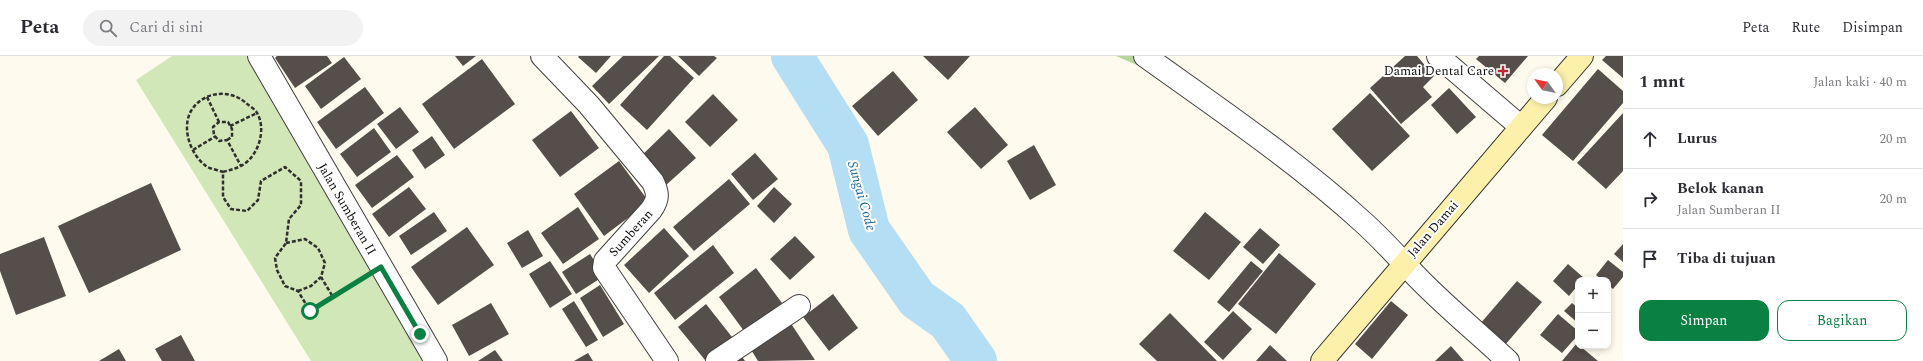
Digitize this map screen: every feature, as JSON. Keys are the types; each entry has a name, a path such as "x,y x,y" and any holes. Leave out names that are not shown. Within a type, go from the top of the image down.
{"main road":[{"path":"1563,78 1582,56"},
{"name":"Jalan Damai","path":"1322,361 1404,262 1541,104"}],"street":[{"name":"Sumberan","path":"542,56 589,105 653,182 658,192 657,202 652,210 606,261 604,268 668,361"},
{"path":"1145,56 1258,137 1364,223 1423,283 1508,361"},
{"path":"1438,56 1520,127"},
{"name":"Jalan Sumberan II","path":"263,57 381,267 436,361"},
{"path":"717,361 799,306"}],"path":[{"path":"222,92 240,98 257,113 261,132 257,150 242,166 223,172 206,167 193,150 186,131 190,112 204,98 207,97 222,92"},
{"path":"207,97 219,122"},
{"path":"230,126 257,113"},
{"path":"219,122 228,122 232,129 232,137 227,140 219,141 213,127 219,122"},
{"path":"193,150 216,136"},
{"path":"227,140 242,166"},
{"path":"223,172 223,197 231,209 247,211 258,200 261,181 285,167 301,181 301,205 289,219 286,243 275,258 277,270 285,286 298,291 310,311 381,267"},
{"path":"286,243 305,239 318,248 325,263 321,277 310,286 298,291"},
{"path":"321,277 333,297"}],"green space":[{"path":"172,56 260,56 429,361 311,361 136,80"},
{"path":"1116,56 1150,56 1137,65"}],"building":[{"path":"277,56 327,56 332,63 295,88 275,58"},
{"path":"455,56 476,56 463,66"},
{"path":"611,56 596,73 578,57"},
{"path":"623,56 659,56 609,104 592,86"},
{"path":"664,56 670,56 694,78 647,130 620,105"},
{"path":"678,56 714,56 717,58 699,76"},
{"path":"923,56 970,56 948,80"},
{"path":"1405,56 1417,56 1434,76 1423,87 1432,97 1401,124 1370,88"},
{"name":"Damai Dental Care","path":"1479,56 1528,56 1505,83 1476,59"},
{"path":"1606,56 1623,56 1623,78 1602,60"},
{"path":"344,57 361,79 321,109 305,86"},
{"path":"482,59 515,104 454,149 422,104"},
{"path":"1598,69 1623,91 1623,103 1573,161 1542,135"},
{"path":"893,71 918,100 878,136 852,106"},
{"path":"365,87 384,113 336,149 317,122"},
{"path":"1449,88 1476,117 1457,134 1431,105"},
{"path":"1370,93 1410,136 1372,171 1332,129"},
{"path":"713,94 738,120 710,147 685,122"},
{"path":"400,107 419,132 396,149 377,124"},
{"path":"975,107 1008,145 981,169 947,132"},
{"path":"571,111 599,148 560,177 532,140"},
{"path":"1623,113 1623,171 1606,189 1577,163"},
{"path":"374,128 391,152 357,177 340,154"},
{"path":"669,129 696,158 665,186 639,158"},
{"path":"432,136 445,155 425,169 412,150"},
{"path":"1034,145 1056,185 1030,200 1007,161"},
{"path":"755,153 778,179 753,200 731,174"},
{"path":"397,155 414,177 372,208 355,185"},
{"path":"619,161 649,202 604,236 574,194"},
{"path":"729,179 750,204 694,251 673,227"},
{"path":"151,183 181,250 89,293 58,226"},
{"path":"409,187 426,209 389,237 372,214"},
{"path":"774,187 792,204 774,223 757,206"},
{"path":"578,207 599,239 563,264 541,233"},
{"path":"434,212 447,231 411,255 399,236"},
{"path":"1205,212 1241,242 1209,280 1173,251"},
{"path":"467,227 494,265 438,305 411,267"},
{"path":"664,228 689,256 649,293 624,265"},
{"path":"1260,228 1280,245 1263,264 1243,247"},
{"path":"528,230 543,256 522,268 507,243"},
{"path":"795,236 815,257 790,280 770,259"},
{"path":"44,237 66,296 16,315 0,271 0,254"},
{"path":"1623,244 1623,262 1614,254"},
{"path":"713,245 734,273 675,320 654,293"},
{"path":"1279,253 1316,284 1276,334 1238,304"},
{"path":"590,254 604,276 576,294 562,272"},
{"path":"1608,260 1623,272 1623,277 1613,289 1611,287 1611,277 1598,277 1596,275"},
{"path":"550,261 572,294 550,308 529,274"},
{"path":"1251,261 1263,271 1229,312 1217,302"},
{"path":"1568,264 1583,277 1575,277 1575,289 1569,296 1553,281"},
{"path":"756,268 782,303 744,331 719,297"},
{"path":"1517,281 1542,302 1505,345 1480,324"},
{"path":"600,285 624,324 603,337 580,298"},
{"path":"833,294 858,328 829,351 803,317"},
{"path":"574,301 598,340 586,347 562,309"},
{"path":"1391,301 1408,315 1372,359 1355,344"},
{"path":"491,303 509,334 469,356 452,325"},
{"path":"1572,303 1575,306 1575,320 1564,311"},
{"path":"706,304 732,337 705,360 678,327"},
{"path":"1233,311 1252,329 1223,360 1204,342"},
{"path":"1170,313 1217,361 1157,361 1139,344"},
{"path":"1558,314 1575,328 1575,338 1562,353 1540,335"},
{"path":"790,322 815,360 758,361 750,348"},
{"path":"181,335 195,361 162,361 155,349"},
{"path":"1270,345 1287,361 1256,361"},
{"path":"1575,345 1575,349 1584,349 1598,361 1562,361"},
{"path":"1451,346 1464,361 1435,361"},
{"path":"119,349 126,361 99,361"},
{"path":"495,350 503,361 478,361"},
{"path":"588,353 593,361 574,361"},
{"path":"740,354 745,361 731,361"}],"waterway":[{"name":"Sungai Code","path":"792,56 848,145 869,230 917,299 948,321 976,361"}],"place":[{"name":"Damai Dental Care","path":"1503,71"}],"route":[{"path":"310,311 381,267 420,334"}]}
